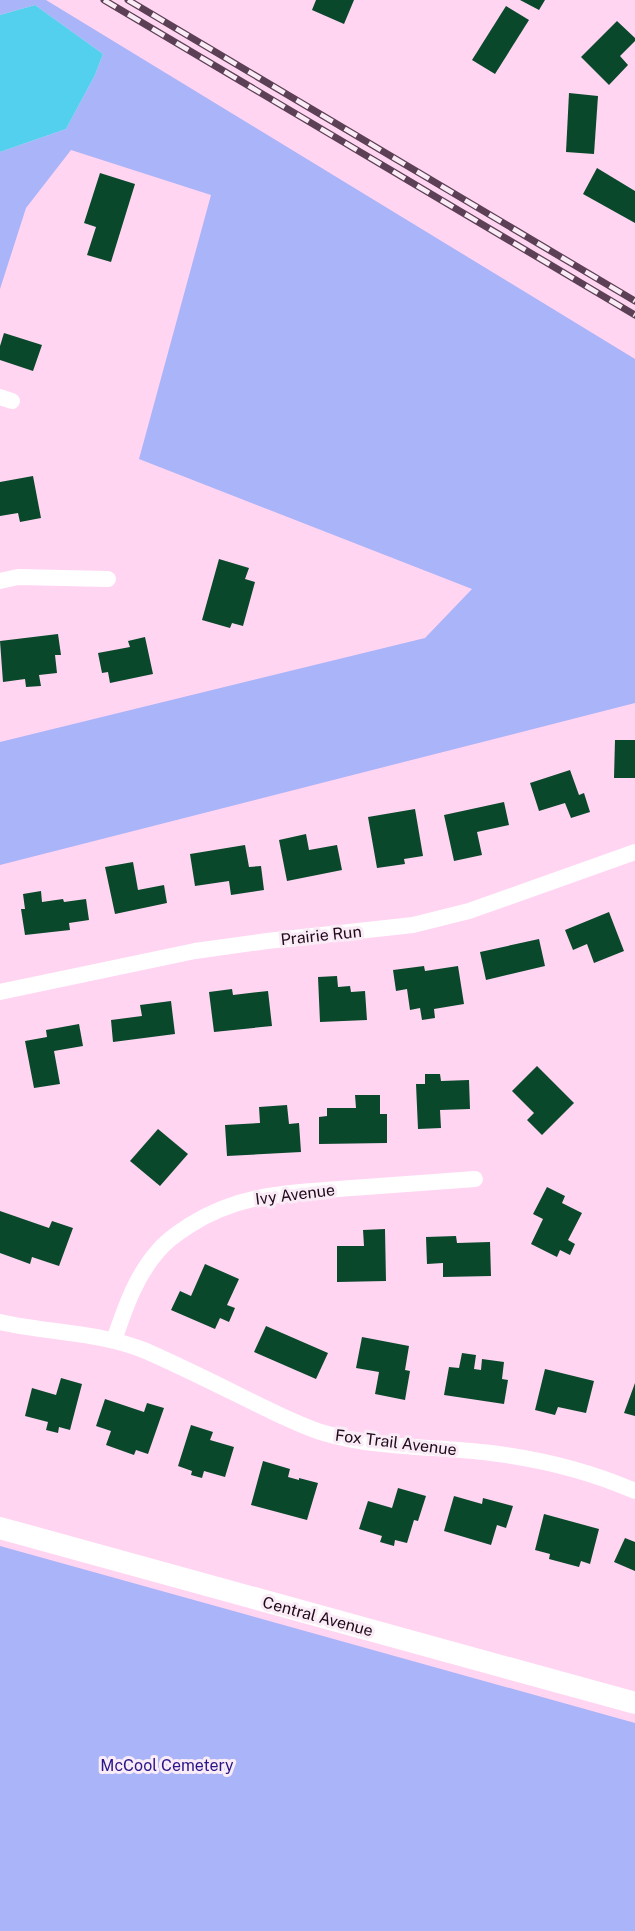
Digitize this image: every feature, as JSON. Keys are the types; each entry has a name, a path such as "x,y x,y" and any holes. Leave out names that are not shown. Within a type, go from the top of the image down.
{"street":[{"path":"0,580 18,578 108,579"},
{"name":"Prairie Run","path":"0,992 195,951 413,925 469,910 635,852"},
{"name":"Ivy Avenue","path":"107,1339 143,1270 159,1249 197,1221 232,1203 269,1195 475,1179"},
{"path":"0,1322 107,1339"},
{"name":"Fox Trail Avenue","path":"107,1339 145,1351 283,1417 322,1433 366,1442 491,1453 528,1459 581,1471 635,1491"},
{"name":"Central Avenue","path":"0,1528 635,1703"}],"green space":[{"path":"0,0 46,0 635,359 635,703 0,865 0,742 425,638 472,589 139,459 211,195 71,150 26,208 0,289 0,152 66,129 95,75 103,54 35,5 0,15"},
{"name":"McCool Cemetery","path":"0,1546 635,1723 635,1931 0,1931"}],"shaded area":[{"path":"35,5 103,54 95,75 66,129 0,152 0,15"}],"building":[{"path":"316,0 354,0 344,24 312,10"},
{"path":"520,0 545,0 539,10"},
{"path":"506,6 529,20 495,74 472,60"},
{"path":"617,21 635,38 635,41 620,56 628,65 609,85 581,57"},
{"path":"569,93 598,96 594,154 566,152"},
{"path":"597,168 635,191 635,223 583,194"},
{"path":"100,173 135,184 111,262 87,255 96,227 84,223"},
{"path":"4,333 42,345 33,371 0,360 0,346"},
{"path":"33,476 41,518 20,522 18,513 0,516 0,482"},
{"path":"219,559 249,568 245,579 255,582 243,626 232,623 230,628 202,620"},
{"path":"58,634 61,655 55,655 57,673 39,675 41,686 26,687 25,679 3,682 0,641"},
{"path":"145,637 153,674 110,683 108,672 102,673 98,653 130,647 128,641"},
{"path":"615,740 635,740 635,778 614,778"},
{"path":"570,770 579,795 584,793 590,812 571,818 565,803 539,811 530,783"},
{"path":"504,802 509,825 477,832 482,855 454,861 444,815"},
{"path":"415,809 423,856 404,859 405,864 377,868 368,817"},
{"path":"306,834 309,850 337,845 342,870 287,881 279,840"},
{"path":"245,845 249,867 261,866 264,890 231,895 229,881 195,886 190,854"},
{"path":"133,862 138,890 164,885 167,903 115,914 105,867"},
{"path":"41,891 42,902 86,899 89,920 69,923 70,930 25,935 21,909 25,909 23,894"},
{"path":"609,912 624,951 594,963 587,944 573,950 565,930"},
{"path":"539,939 545,966 486,980 480,952"},
{"path":"424,966 425,971 458,966 464,1004 434,1009 435,1018 422,1020 420,1008 410,1010 407,989 396,991 393,970"},
{"path":"337,976 338,987 350,986 351,992 365,991 367,1020 320,1022 318,977"},
{"path":"232,989 233,995 268,991 272,1026 214,1032 209,992"},
{"path":"171,1001 175,1034 113,1042 111,1020 142,1016 140,1005"},
{"path":"79,1024 83,1046 54,1051 60,1084 34,1088 25,1041 47,1037 46,1030"},
{"path":"537,1066 574,1103 542,1135 527,1120 534,1113 512,1091"},
{"path":"425,1074 440,1074 441,1081 469,1080 470,1109 440,1110 441,1128 418,1129 416,1084 425,1084"},
{"path":"355,1095 380,1095 380,1114 387,1114 387,1143 319,1144 319,1117 327,1116 327,1108 356,1108"},
{"path":"287,1105 289,1124 299,1123 301,1152 227,1156 225,1125 260,1123 259,1107"},
{"path":"158,1129 188,1154 160,1186 130,1161"},
{"path":"547,1187 565,1196 562,1203 582,1213 568,1240 575,1244 570,1255 560,1250 557,1257 531,1244 543,1219 533,1214"},
{"path":"0,1211 49,1228 52,1221 73,1228 59,1266 32,1257 30,1264 0,1253"},
{"path":"385,1229 386,1281 337,1282 337,1246 364,1246 363,1230"},
{"path":"456,1236 457,1243 490,1242 491,1276 443,1277 443,1263 427,1264 426,1237"},
{"path":"205,1264 239,1279 227,1305 235,1308 229,1322 220,1318 215,1329 171,1310 180,1291 191,1296"},
{"path":"266,1326 328,1353 316,1379 254,1352"},
{"path":"362,1337 409,1346 405,1370 410,1371 405,1400 375,1394 379,1372 356,1368"},
{"path":"462,1353 476,1355 474,1369 481,1370 482,1359 504,1362 502,1379 508,1380 504,1404 444,1395 449,1367 459,1368"},
{"path":"545,1369 594,1381 586,1413 558,1407 555,1415 535,1410"},
{"path":"61,1378 82,1384 70,1430 59,1427 58,1433 46,1430 48,1422 25,1416 32,1388 56,1395"},
{"path":"635,1383 635,1416 624,1413"},
{"path":"105,1399 144,1412 147,1403 164,1408 148,1454 136,1450 134,1455 106,1445 111,1431 96,1426"},
{"path":"191,1425 213,1432 210,1440 234,1447 225,1477 204,1471 202,1478 191,1475 192,1471 178,1466"},
{"path":"263,1461 290,1469 288,1477 318,1483 307,1520 251,1505"},
{"path":"398,1488 426,1496 418,1521 414,1520 407,1543 395,1540 394,1546 380,1542 382,1536 359,1529 368,1501 392,1508"},
{"path":"454,1496 482,1504 483,1498 513,1506 506,1528 497,1525 491,1545 444,1531"},
{"path":"544,1514 599,1529 590,1564 581,1561 579,1567 549,1559 550,1554 535,1550"},
{"path":"625,1538 635,1542 635,1571 614,1562"}],"railway":[{"path":"104,0 635,315"},
{"path":"128,0 635,301"}]}
